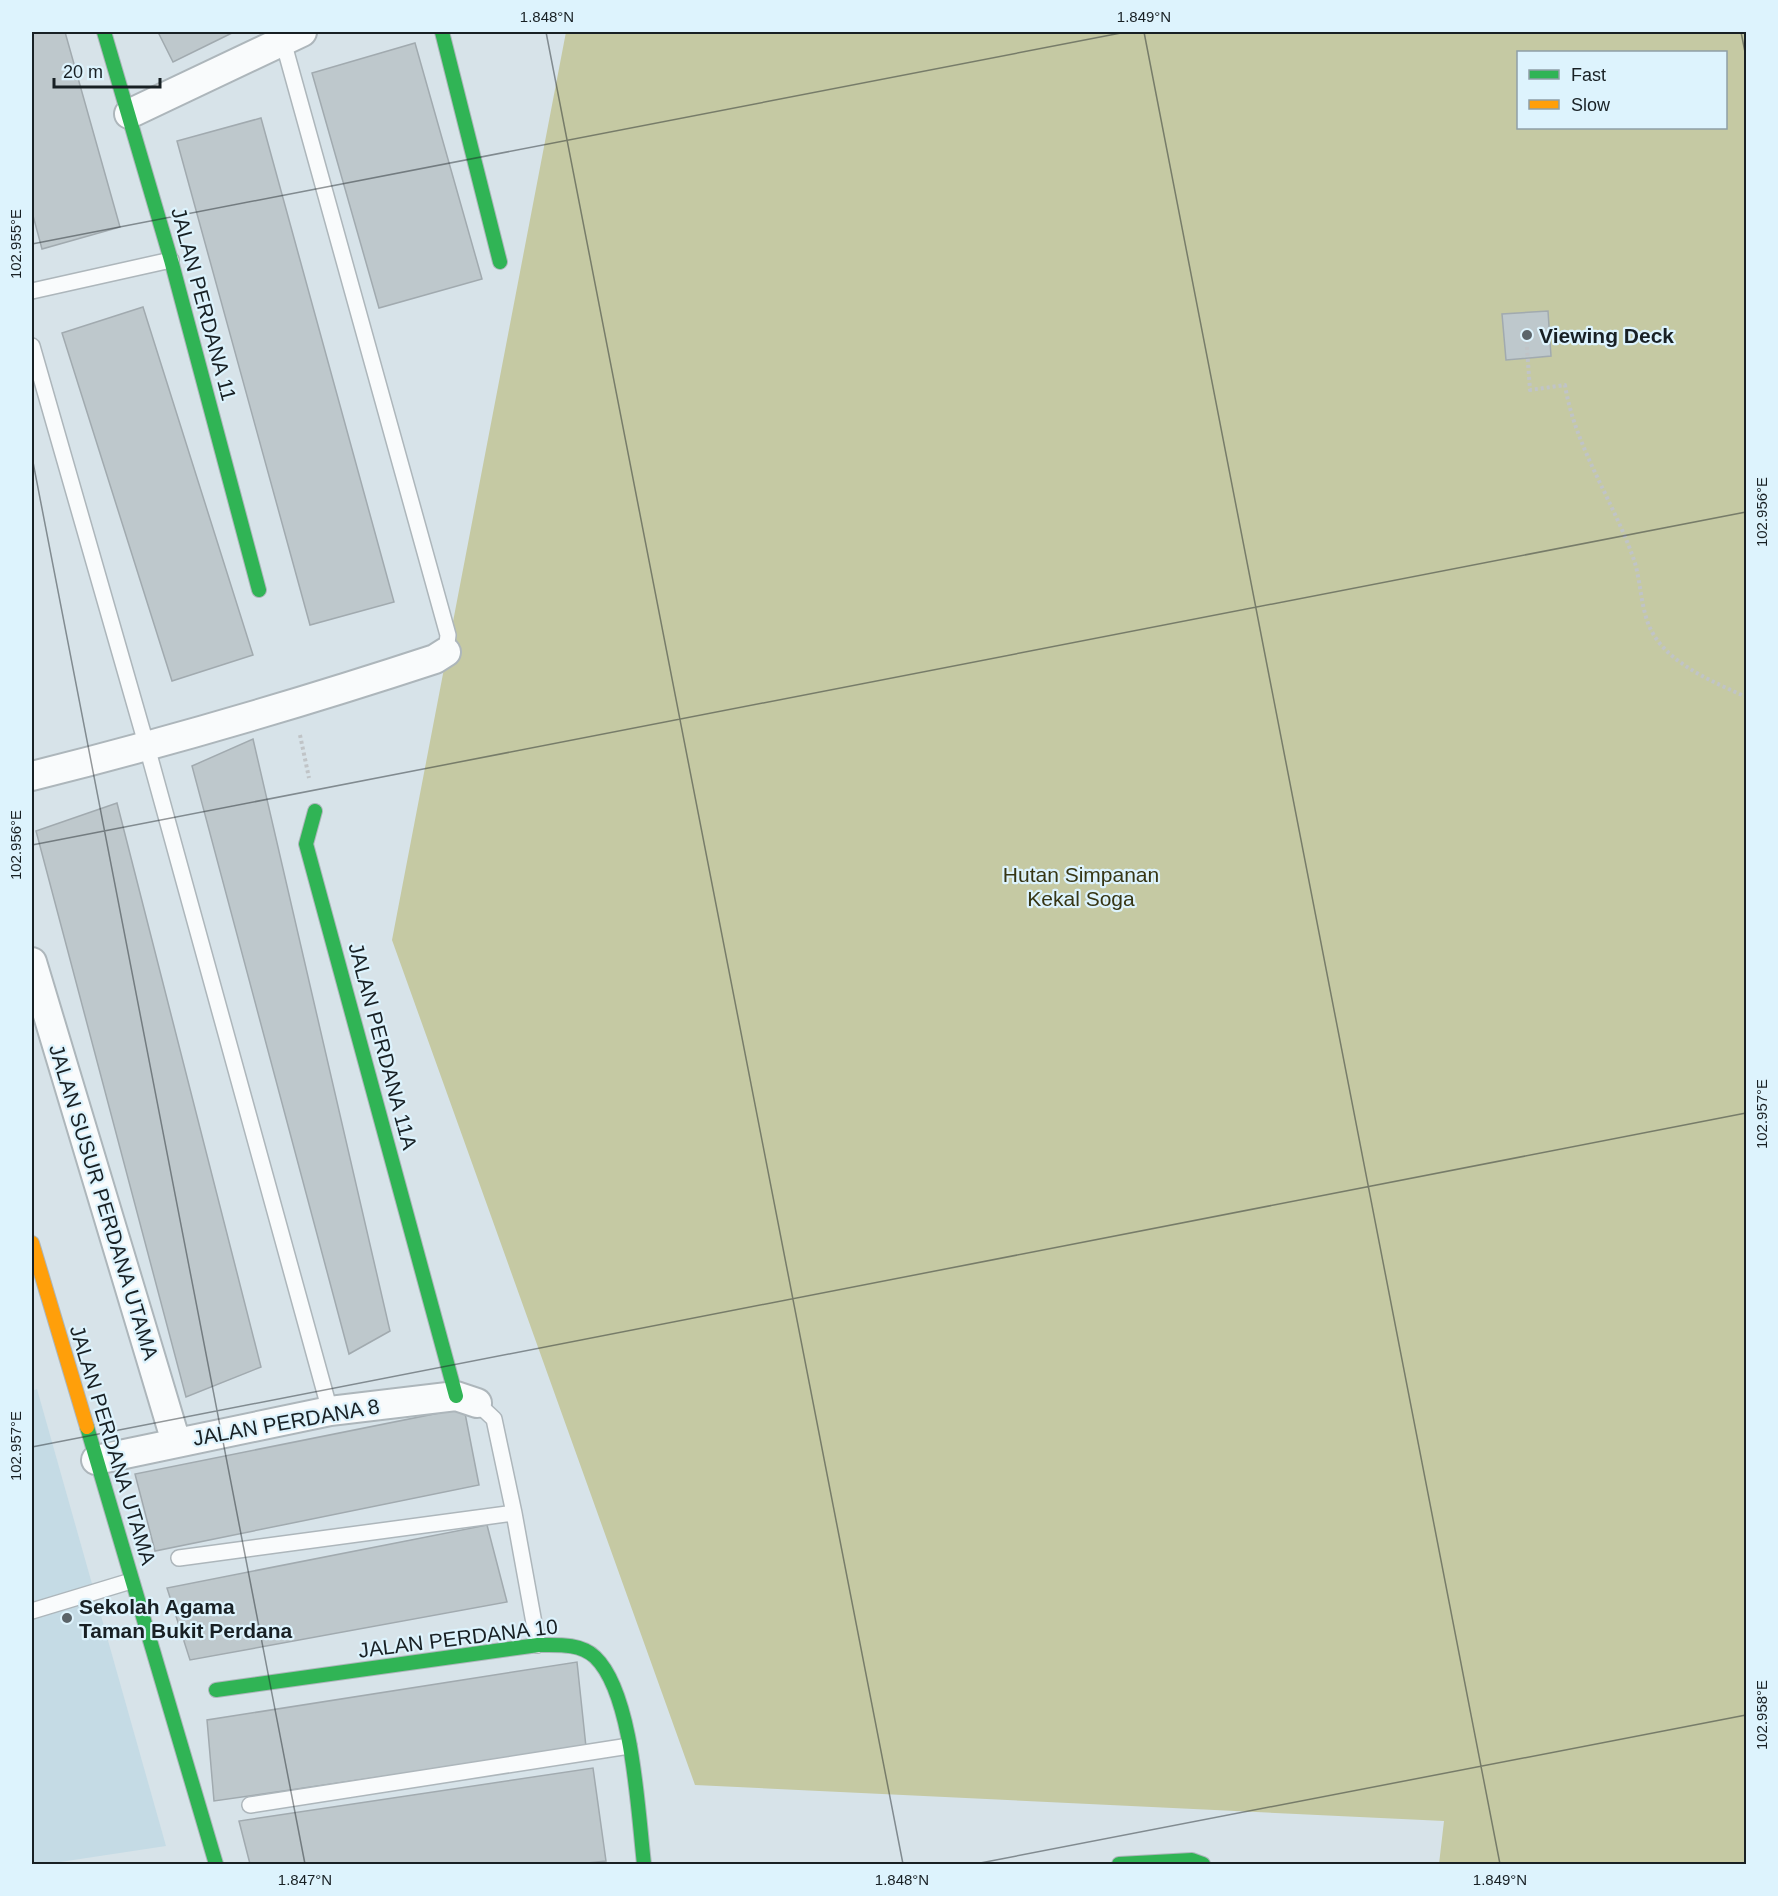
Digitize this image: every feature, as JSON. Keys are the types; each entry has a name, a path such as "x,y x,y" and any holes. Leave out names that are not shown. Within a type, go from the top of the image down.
{"street":[{"name":"JALAN PERDANA 11","path":"104,32 171,260 259,590"},
{"path":"442,32 500,262"},
{"path":"129,114 293,36"},
{"path":"32,776 147,747 294,705 435,659 446,652"},
{"name":"JALAN PERDANA 11A","path":"315,811 308,829 306,844 467,1399"},
{"name":"JALAN SUSUR PERDANA UTAMA","path":"32,962 176,1442"},
{"name":"JALAN PERDANA UTAMA","path":"32,1243 37,1289 96,1460 216,1864"},
{"name":"JALAN PERDANA 8","path":"96,1460 330,1411 467,1399"},
{"name":"JALAN PERDANA 10","path":"216,1690 538,1645 569,1644 596,1657 616,1688 629,1746 644,1864"},
{"path":"1119,1864 1197,1862"}],"lane":[{"path":"293,36 448,634 446,652"},
{"path":"32,291 171,260"},
{"path":"32,346 147,747 330,1411"},
{"path":"467,1399 494,1419 538,1645"},
{"path":"179,1557 514,1513"},
{"path":"32,1611 131,1581"},
{"path":"250,1805 629,1746"}],"path":[{"path":"1526,335 1530,390 1565,385 1568,400 1593,469 1634,563 1651,630 1674,657 1714,682 1746,697"},
{"path":"294,705 315,811"}],"shaded area":[{"name":"Sekolah Agama Taman Bukit Perdana","path":"37,1389 166,1846 47,1864 32,1864 32,1391"}],"green space":[{"name":"Hutan Simpanan Kekal Soga","path":"566,32 1746,32 1746,1864 1439,1864 1444,1821 695,1785 392,940"}],"building":[{"path":"32,32 65,32 120,227 42,249 32,212"},
{"path":"158,32 234,32 173,62"},
{"path":"415,43 482,279 379,308 312,73"},
{"path":"261,118 394,602 310,625 177,141"},
{"path":"143,307 253,655 172,681 62,333"},
{"name":"Viewing Deck","path":"1548,311 1551,356 1506,360 1502,314"},
{"path":"253,739 390,1331 349,1354 192,766"},
{"path":"117,803 261,1367 186,1397 36,831"},
{"path":"464,1408 479,1485 155,1551 135,1474"},
{"path":"487,1525 507,1602 190,1660 167,1588"},
{"path":"577,1662 586,1747 214,1801 207,1720"},
{"path":"593,1768 606,1861 578,1864 250,1864 239,1821"}],"traffic: fast":[{"path":"104,32 171,260 259,590"},
{"path":"442,32 500,262"},
{"path":"315,811 306,844 456,1396"},
{"path":"87,1427 216,1864"},
{"path":"216,1690 538,1645 582,1649 595,1657 608,1674 618,1697 632,1755 644,1864"},
{"path":"1119,1864 1192,1860 1203,1864"}],"traffic: slow":[{"path":"32,1243 87,1427"}],"place":[{"name":"Viewing Deck","path":"1527,335"},
{"name":"Sekolah Agama Taman Bukit Perdana","path":"67,1618"}]}
